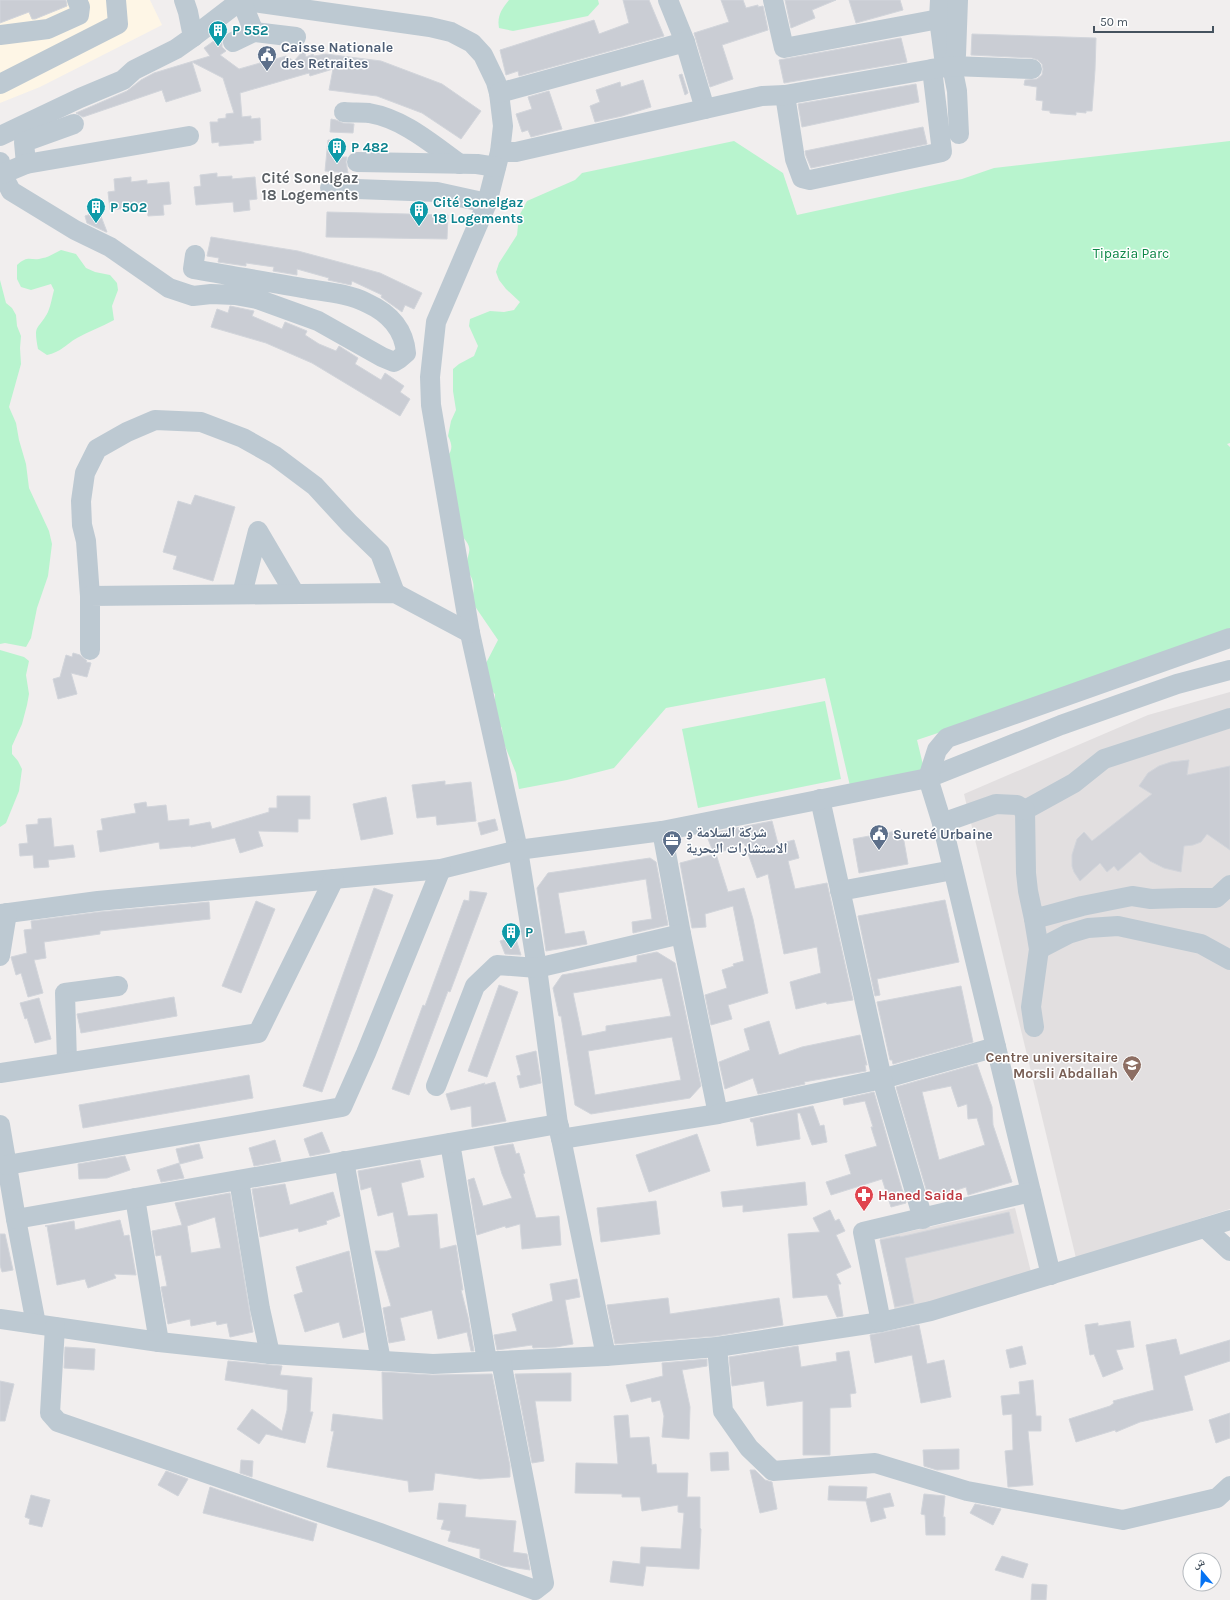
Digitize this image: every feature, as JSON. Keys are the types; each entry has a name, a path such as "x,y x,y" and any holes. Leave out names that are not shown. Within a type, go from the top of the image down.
{"street":[{"path":"0,35 48,29 79,15 80,7 77,0"},
{"path":"0,84 118,24 116,0"},
{"path":"184,0 193,37"},
{"path":"240,0 254,32"},
{"path":"0,136 80,98 124,80 134,70 176,49 240,0 430,27 451,32 472,43 483,55 492,72 499,93 503,126 504,157 487,203 436,322 430,377 431,405 470,632 518,850 538,972 559,1132 606,1356"},
{"path":"668,0 685,42 705,109"},
{"path":"773,0 784,48 940,10 944,57 952,66 957,91 959,134"},
{"path":"952,66 956,55 958,0"},
{"path":"233,42 254,32 296,38"},
{"path":"499,93 685,42"},
{"path":"357,162 478,164 562,141 762,96 785,95 952,66 1032,68"},
{"path":"785,95 795,159 802,178 810,180 942,152 932,69"},
{"path":"344,112 369,113 399,123 413,130 460,164"},
{"path":"26,164 24,142 74,124"},
{"path":"189,136 1,168 11,191 75,230 110,248 169,288 193,296 211,294 257,298 318,321 382,357 394,362 406,353 405,342 399,328 385,314 367,302 342,295 194,269 195,255"},
{"path":"330,188 437,192 487,203"},
{"path":"90,650 90,596 86,541 82,524 81,501 85,473 97,449 127,432 155,420 201,422 243,438 275,456 316,486 348,523 380,553 395,593"},
{"path":"242,594 258,531 295,594"},
{"path":"90,596 395,593 470,632"},
{"path":"1051,1275 942,823 928,778 937,750 947,738 1230,638"},
{"path":"0,956 3,914 98,901 442,869 518,850 662,831 928,778 1061,725 1177,684 1230,670"},
{"path":"1025,810 1074,783 1104,759 1230,718"},
{"path":"820,799 882,1079 923,1219"},
{"path":"942,823 996,804 1017,804 1025,810"},
{"path":"1025,810 1028,891 1039,949 1031,1007 1034,1027"},
{"path":"662,831 681,934 718,1114"},
{"path":"4,1158 342,1107 366,1053 442,869"},
{"path":"840,891 953,870"},
{"path":"0,1073 258,1033 334,879"},
{"path":"1034,919 1082,906 1132,896 1151,900 1216,898 1230,885"},
{"path":"1039,949 1068,934 1088,928 1118,926 1201,944 1230,960"},
{"path":"436,1086 475,986 497,965 538,972 681,934"},
{"path":"67,1062 65,993 118,986"},
{"path":"16,1219 450,1143 718,1114 882,1079 996,1047"},
{"path":"0,1125 4,1158 16,1219 46,1325 50,1413 58,1422 380,1533 535,1590 544,1584 494,1361 450,1143"},
{"path":"344,1161 381,1361"},
{"path":"239,1180 260,1309 270,1354"},
{"path":"881,1322 864,1232 1031,1192"},
{"path":"135,1198 158,1342"},
{"path":"0,1319 158,1342 270,1354 381,1361 433,1364 606,1356 717,1347 881,1322 931,1311 1230,1220"},
{"path":"1205,1228 1230,1251"},
{"path":"717,1347 723,1411 749,1448 773,1471 875,1463 967,1492 1123,1520 1217,1498 1230,1486"}],"shaded area":[{"path":"0,0 150,0 162,25 40,87 0,103"},
{"name":"Centre universitaire Morsli Abdallah","path":"1230,692 1230,1209 1076,1258 964,794 1148,715"},
{"path":"1015,1208 1031,1272 895,1312 880,1238"}],"green space":[{"path":"509,0 598,0 599,4 588,16 513,31 499,28 500,13"},
{"name":"Tipazia Parc","path":"734,141 783,173 797,215 962,179 994,168 1230,141 1230,443 1227,444 1230,447 1230,637 1210,642 917,740 925,773 850,786 825,678 666,708 614,768 567,780 519,789 516,773 503,741 502,728 498,723 495,694 488,687 484,667 498,640 472,602 474,590 467,568 469,548 466,540 461,535 446,465 451,449 448,436 451,421 456,410 453,391 453,369 474,356 478,346 469,326 470,319 490,311 504,312 514,310 520,302 506,289 499,280 496,272 499,263 517,235 519,216 527,201 575,180 582,173"},
{"path":"61,250 76,254 86,268 95,272 110,275 117,283 118,290 112,306 114,320 77,338 56,352 47,355 38,349 36,331 48,312 54,290 51,284 31,290 21,287 17,279 17,265 24,260 39,259 52,255"},
{"path":"0,280 6,303 12,308 16,315 17,326 21,336 21,364 9,407 16,423 26,464 29,488 49,531 52,544 48,576 37,608 31,638 26,647 5,643 0,644"},
{"path":"0,650 24,657 29,661 26,675 29,694 22,724 12,746 12,754 22,769 19,791 6,823 0,827"},
{"path":"825,701 841,779 698,808 682,729"}],"building":[{"path":"0,0 66,0 67,6 35,19 32,19 29,12 0,23"},
{"path":"623,0 649,0 664,36 519,76 518,71 506,75 500,50 594,20 599,34 629,23"},
{"path":"721,0 743,0 746,8 758,5 758,7 763,6 768,30 722,45 733,79 710,87 694,33 729,22"},
{"path":"785,0 836,0 812,10 815,18 791,28"},
{"path":"849,0 900,0 903,10 856,23"},
{"path":"972,34 1096,38 1092,111 1086,111 1086,113 1076,112 1076,115 1050,113 1050,111 1042,110 1043,101 1036,100 1037,87 1024,85 1025,80 1037,79 1042,75 1042,64 1038,60 1032,58 971,55"},
{"path":"222,35 222,47 226,51 220,55 239,69 260,63 264,55 272,60 286,56 294,61 304,50 306,57 313,54 314,56 326,54 381,61 442,84 481,111 461,139 422,113 377,96 329,90 333,69 310,76 309,73 240,93 242,117 251,116 251,119 260,118 261,140 253,141 254,143 219,146 219,142 212,143 210,122 218,122 218,119 226,118 226,114 234,113 223,78 192,62 201,91 166,102 162,90 83,117 76,113 127,91 141,80 154,73 210,56 204,48"},
{"path":"901,38 907,62 784,83 779,60"},
{"path":"682,74 688,93 685,95 679,75"},
{"path":"643,80 651,107 595,122 590,106 600,102 596,90 620,82 621,87"},
{"path":"916,84 919,102 802,127 798,104"},
{"path":"549,91 562,129 531,137 528,130 522,132 516,114 532,109 528,97"},
{"path":"331,119 343,123 354,124 353,133 330,132"},
{"path":"923,127 927,144 811,168 806,156 805,151"},
{"path":"328,140 341,141 340,157 347,157 346,162 348,173 325,171"},
{"path":"217,173 217,177 232,176 232,179 255,177 257,199 249,200 250,210 234,212 233,202 196,205 194,187 201,186 200,175"},
{"path":"131,177 131,182 147,180 147,184 169,182 171,204 163,205 164,215 148,216 147,206 110,210 108,192 115,191 114,179"},
{"name":"P 502","path":"99,211 107,232 87,223 85,216"},
{"path":"327,212 448,215 447,239 326,237"},
{"path":"211,237 298,251 380,273 422,293 414,309 405,305 402,312 381,297 382,295 352,281 351,285 328,280 329,278 297,269 297,275 273,271 274,267 246,263 246,266 218,262 219,258 207,256"},
{"path":"230,306 254,311 252,316 282,329 285,322 307,331 305,335 319,344 336,351 339,346 358,358 355,364 381,380 385,373 404,386 400,392 410,399 400,416 312,363 266,343 211,327 217,309 228,313"},
{"path":"195,495 235,507 213,581 173,569 177,556 163,552 178,501 191,505"},
{"path":"73,653 80,655 87,661 86,662 91,663 87,677 71,673 77,694 58,699 53,679 60,677 66,655 72,657"},
{"path":"1189,760 1187,775 1230,766 1230,850 1207,834 1201,842 1184,846 1181,872 1164,868 1150,861 1140,852 1118,871 1114,866 1107,872 1100,863 1080,881 1072,866 1072,855 1077,839 1084,832 1092,841 1152,794 1139,786 1148,773 1159,766 1171,762"},
{"path":"445,781 445,785 471,782 476,821 437,825 436,816 417,818 412,785"},
{"path":"277,796 310,796 310,819 298,819 298,832 258,831 263,846 240,853 235,838 191,847 160,849 159,842 100,852 97,831 103,830 101,819 136,813 134,804 146,802 147,807 166,805 168,821 189,819 189,826 210,822 212,829 269,812 269,808 277,808"},
{"path":"386,797 393,834 361,840 353,804"},
{"path":"51,818 54,847 73,845 75,857 48,860 49,867 34,868 33,855 20,856 19,844 28,843 26,825 38,824 38,819"},
{"path":"495,819 498,830 481,835 478,823"},
{"path":"772,821 778,844 794,840 799,858 788,861 795,889 827,883 853,1000 827,1004 826,1002 796,1009 790,982 821,973 817,947 784,954 768,874 757,878 744,843 716,854 728,892 744,888 753,919 768,993 728,1005 732,1019 711,1025 705,995 727,988 722,970 734,966 733,964 744,961 733,906 705,914 706,927 692,928 680,863 714,854 706,834"},
{"path":"902,830 908,864 859,873 853,839"},
{"path":"650,858 656,862 668,925 633,933 632,922 652,919 646,879 558,893 565,934 584,931 587,944 546,951 537,888 548,873"},
{"path":"374,888 393,895 322,1092 303,1086"},
{"path":"470,891 487,893 409,1095 392,1089 423,1005 425,1006 464,900 469,901"},
{"path":"945,900 959,962 877,979 880,995 875,996 858,916"},
{"path":"256,901 275,909 241,993 222,986"},
{"path":"209,902 210,919 100,931 100,934 44,942 46,958 34,960 43,993 28,997 21,973 16,975 11,957 27,953 24,930 32,929 31,921 99,912"},
{"name":"P","path":"515,936 521,955 505,954 500,941"},
{"path":"657,952 675,963 701,1086 690,1098 591,1114 575,1105 561,1016 559,1016 553,988 562,975 637,962 637,956","holes":["662,978 671,1016 606,1026 606,1031 582,1036 573,993","672,1037 681,1080 595,1095 588,1051"]},
{"path":"499,985 518,992 487,1077 468,1071"},
{"path":"961,986 973,1042 893,1064 892,1060 890,1060 877,1002"},
{"path":"174,997 177,1016 81,1033 77,1014"},
{"path":"39,998 51,1039 35,1043 27,1018 25,1019 20,1003"},
{"path":"769,1021 779,1055 802,1047 860,1035 867,1065 865,1065 866,1071 804,1082 805,1084 758,1094 753,1078 725,1089 719,1062 750,1050 744,1029"},
{"path":"536,1051 541,1083 520,1088 517,1076 521,1075 516,1056"},
{"path":"977,1064 992,1107 993,1125 1012,1182 968,1195 966,1187 929,1199 896,1087","holes":["951,1086 958,1107 967,1104 968,1119 977,1118 985,1145 939,1160 922,1092"]},
{"path":"249,1075 253,1098 83,1128 79,1105"},
{"path":"495,1082 506,1121 472,1127 471,1106 451,1110 446,1094 485,1083 484,1085"},
{"path":"874,1092 906,1203 891,1207 882,1179 831,1195 826,1182 851,1174 845,1155 877,1146 865,1101 844,1105 843,1099"},
{"path":"813,1106 820,1126 824,1125 827,1142 812,1145 800,1113 797,1113 800,1139 757,1146 753,1122 751,1122 750,1119"},
{"path":"322,1132 330,1152 310,1156 304,1139"},
{"path":"697,1134 710,1171 649,1192 636,1155"},
{"path":"275,1140 281,1161 254,1166 249,1148"},
{"path":"199,1144 203,1158 180,1164 176,1149"},
{"path":"513,1144 516,1154 519,1153 525,1173 523,1174 536,1218 559,1216 561,1245 522,1249 520,1224 506,1228 505,1226 477,1235 468,1180 474,1178 483,1206 512,1198 502,1174 494,1147"},
{"path":"125,1156 130,1170 107,1178 79,1179 78,1164"},
{"path":"420,1160 424,1177 401,1183 408,1216 437,1214 440,1249 456,1245 463,1290 461,1290 468,1317 474,1351 471,1351 467,1332 438,1339 432,1310 400,1318 405,1340 389,1343 383,1308 391,1306 375,1251 387,1251 400,1247 393,1212 378,1216 371,1187 361,1190 358,1171"},
{"path":"179,1163 184,1178 161,1182 157,1170"},
{"path":"805,1182 807,1205 743,1212 743,1205 723,1207 721,1192"},
{"path":"285,1184 290,1205 333,1192 340,1216 326,1221 327,1224 299,1232 298,1228 260,1237 252,1189"},
{"path":"230,1193 253,1332 230,1337 227,1323 217,1325 216,1321 191,1326 190,1319 168,1324 161,1287 167,1286 161,1255 156,1256 152,1231 182,1225 175,1203","holes":["215,1217 221,1248 191,1253 187,1226"]},
{"path":"656,1201 660,1234 601,1242 597,1208"},
{"path":"830,1210 835,1221 839,1219 845,1231 836,1235 851,1267 836,1274 841,1284 838,1284 843,1316 837,1317 827,1295 793,1298 788,1234 820,1232 813,1218"},
{"path":"1009,1212 1014,1233 905,1258 914,1303 895,1307 880,1240 900,1237"},
{"path":"120,1220 124,1236 129,1235 136,1275 114,1274 116,1278 88,1288 85,1279 57,1285 47,1226 45,1226 74,1221 75,1230"},
{"path":"0,1234 5,1234 13,1270 2,1272 0,1265"},
{"path":"349,1251 364,1332 343,1338 339,1322 305,1332 294,1295 303,1292 296,1267"},
{"path":"577,1279 580,1297 565,1300 573,1344 556,1347 533,1348 532,1345 497,1350 494,1335 517,1331 512,1314 553,1301 550,1284"},
{"path":"668,1298 670,1314 779,1298 783,1325 716,1336 615,1344 607,1305"},
{"path":"1130,1321 1134,1347 1116,1350 1123,1369 1103,1377 1094,1354 1090,1355 1085,1325 1098,1323 1098,1326"},
{"path":"919,1325 927,1364 944,1360 951,1397 921,1403 912,1355 875,1363 870,1335"},
{"path":"1176,1339 1180,1355 1230,1340 1230,1361 1184,1376 1193,1410 1140,1422 1116,1432 1115,1430 1076,1442 1069,1419 1110,1406 1114,1403 1113,1401 1154,1390 1146,1345"},
{"path":"798,1346 801,1367 837,1361 836,1353 849,1351 856,1393 850,1394 851,1407 830,1408 830,1455 803,1455 803,1401 767,1406 764,1381 732,1386 729,1357"},
{"path":"1022,1346 1026,1364 1010,1368 1006,1350"},
{"path":"65,1347 95,1349 94,1370 64,1368"},
{"path":"707,1359 707,1366 682,1370 690,1407 689,1439 662,1437 664,1416 660,1400 652,1402 651,1397 631,1402 626,1385 663,1376 662,1363"},
{"path":"228,1361 282,1366 280,1375 312,1378 310,1412 313,1412 305,1443 266,1434 259,1444 237,1429 252,1409 282,1431 287,1410 288,1390 225,1380"},
{"path":"382,1372 432,1375 492,1374 510,1466 510,1477 480,1479 435,1473 433,1490 409,1492 408,1481 327,1467 334,1431 331,1431 333,1414 383,1420"},
{"path":"571,1373 571,1401 535,1401 544,1461 532,1463 515,1374"},
{"path":"1033,1380 1036,1416 1041,1416 1041,1431 1028,1431 1033,1485 1008,1487 1005,1451 1013,1450 1012,1414 1003,1415 1001,1396 1020,1394 1019,1382"},
{"path":"0,1381 14,1384 5,1421 0,1421"},
{"path":"1230,1413 1230,1438 1216,1443 1209,1420"},
{"path":"628,1415 630,1438 649,1437 652,1465 656,1464 657,1473 688,1473 687,1497 700,1497 701,1529 699,1569 646,1566 643,1586 610,1582 613,1561 640,1564 641,1547 681,1549 684,1513 678,1512 678,1505 642,1511 640,1497 622,1497 622,1494 575,1493 576,1463 618,1464 614,1416"},
{"path":"959,1449 959,1469 937,1470 924,1466 923,1450"},
{"path":"728,1452 729,1470 711,1471 710,1453"},
{"path":"241,1460 253,1461 252,1477 240,1473"},
{"path":"750,1470 755,1470 765,1480 772,1482 777,1509 760,1513"},
{"path":"166,1471 188,1479 178,1496 158,1485"},
{"path":"829,1486 867,1487 866,1499 890,1493 894,1506 883,1508 886,1518 871,1522 866,1501 828,1500"},
{"path":"210,1487 317,1524 313,1541 203,1513"},
{"path":"924,1494 945,1496 943,1517 945,1517 945,1535 926,1535 925,1515 921,1514"},
{"path":"31,1495 50,1500 42,1527 29,1524 30,1519 25,1517"},
{"path":"439,1503 466,1505 465,1517 516,1521 513,1552 527,1554 530,1570 503,1566 480,1558 480,1549 448,1541 451,1531 441,1529 444,1520 437,1519"},
{"path":"975,1504 1001,1509 993,1525 970,1513"},
{"path":"1002,1556 1028,1564 1023,1578 995,1570"},
{"path":"1032,1584 1047,1585 1046,1600 1031,1600"}],"place":[{"name":"P 552","path":"218,47"},
{"name":"Caisse Nationale des Retraites","path":"267,72"},
{"name":"P 482","path":"337,164"},
{"name":"P 502","path":"96,224"},
{"name":"Cité Sonelgaz 18 Logements","path":"419,227"},
{"name":"Sureté Urbaine","path":"879,851"},
{"name":"شركة السلامة و الاستشارات البحرية","path":"672,857"},
{"name":"P","path":"511,949"},
{"name":"Centre universitaire Morsli Abdallah","path":"1132,1082"},
{"name":"Haned Saida","path":"864,1212"}],"district":[{"name":"Cité Sonelgaz 18 Logements","path":"310,186"}]}
